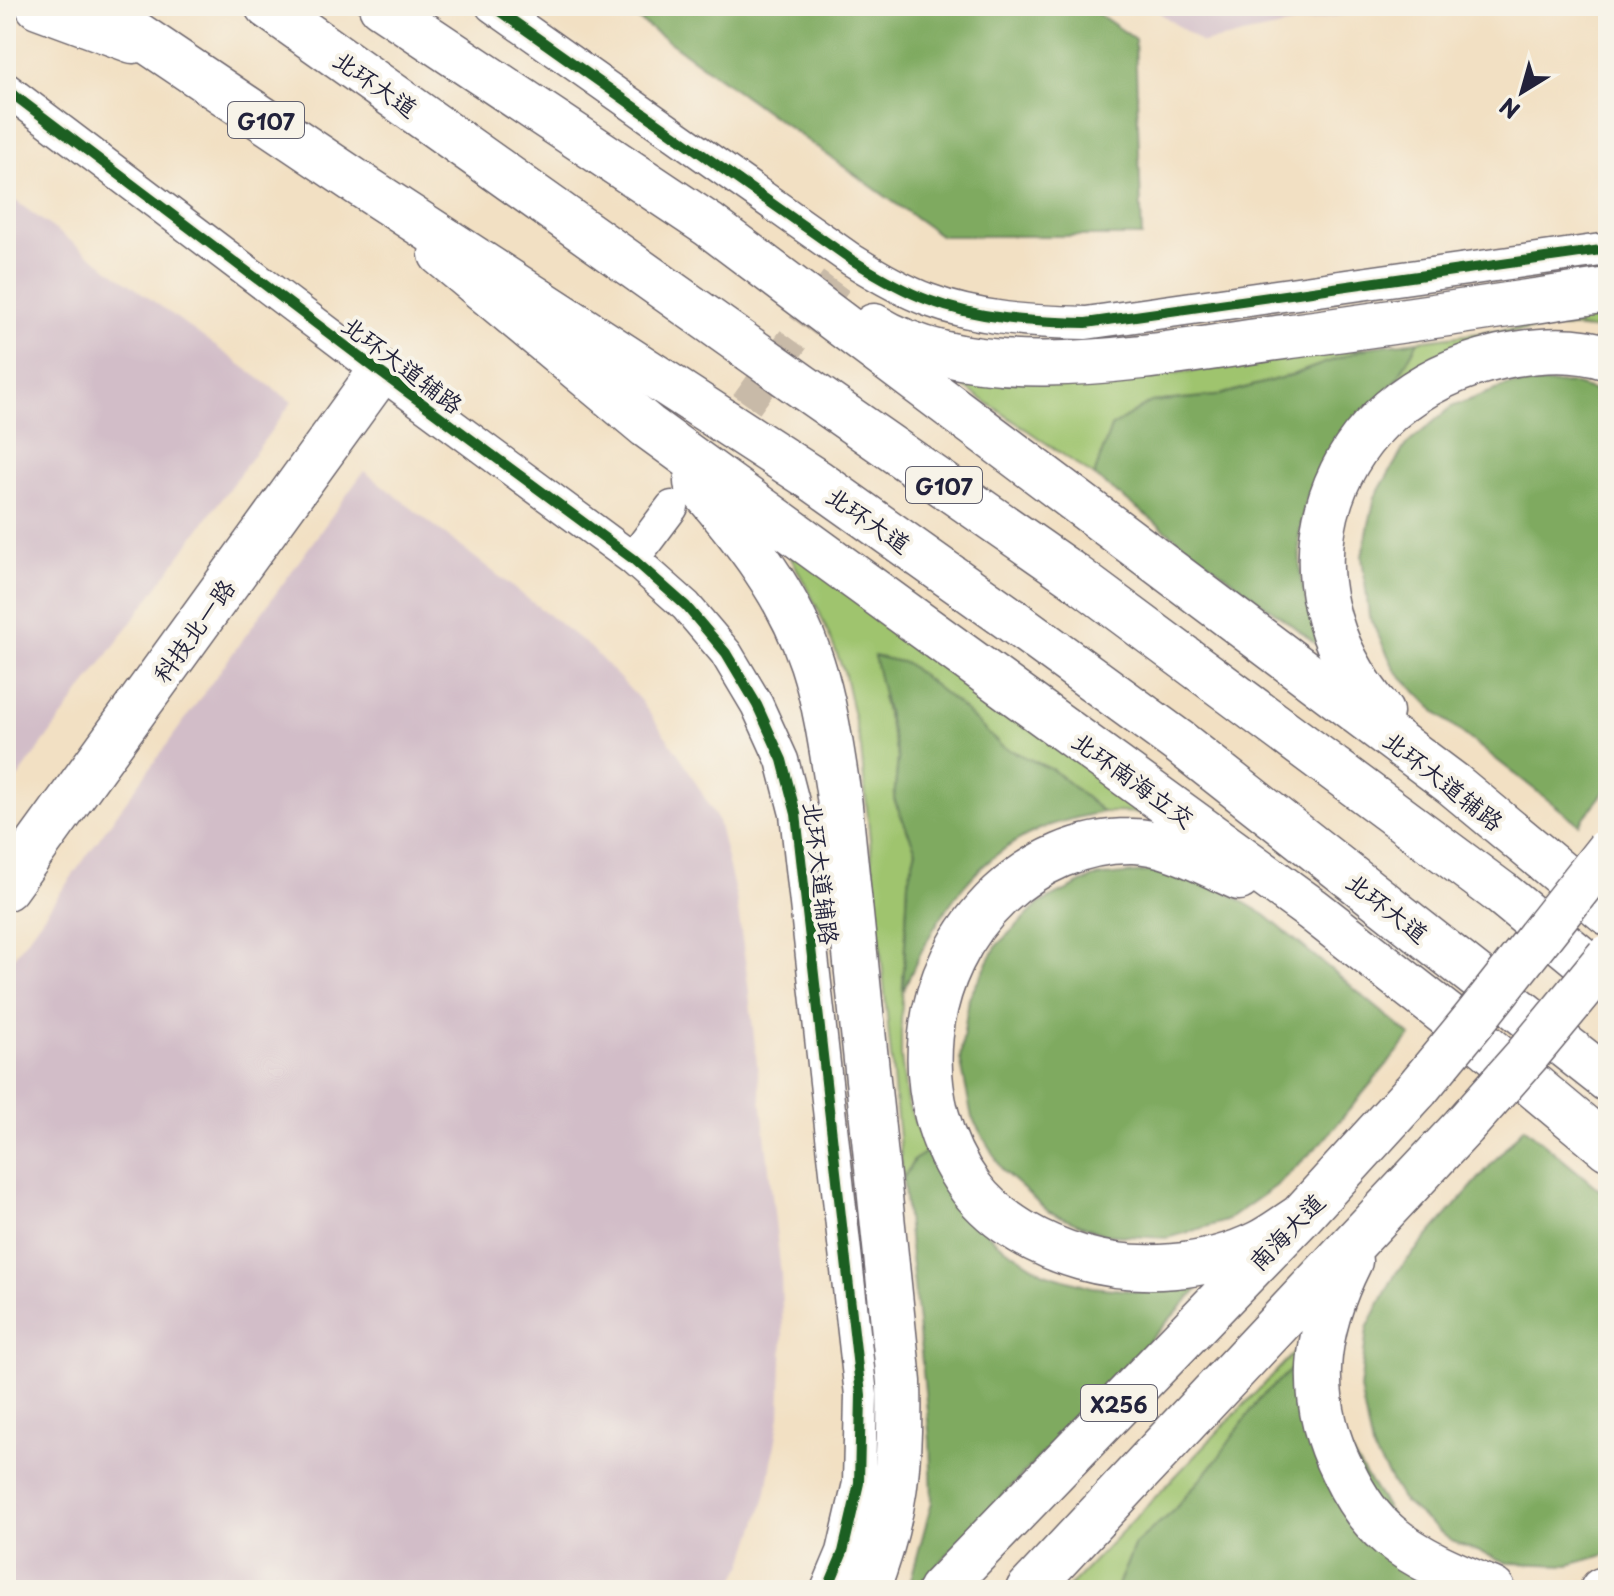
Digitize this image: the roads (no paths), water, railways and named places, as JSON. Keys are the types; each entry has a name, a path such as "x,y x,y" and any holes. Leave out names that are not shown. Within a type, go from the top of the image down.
{"main road":[{"path":"38,6 172,56"},
{"name":"北环大道","path":"95,6 361,185 816,481 1179,742 1608,1080"},
{"name":"北环大道","path":"267,6 1073,575 1501,893 1608,981"},
{"name":"北环大道辅路","path":"381,6 709,225 1453,784 1608,913"},
{"path":"361,185 647,426 736,527 764,564 812,662 825,713 839,797 899,1382 901,1441 895,1501 881,1555 867,1590"},
{"path":"709,225 880,329 928,350 981,359 1041,363 1106,361 1608,290"},
{"path":"1453,784 1402,737 1369,698 1348,668 1332,633 1323,595 1320,557 1324,518 1335,483 1354,450 1377,421 1406,397 1441,378 1479,362 1523,352 1563,351 1608,358"},
{"name":"科技北一路","path":"6,888 380,372"},
{"name":"北环南海立交","path":"647,426 1313,910 1480,1041 1608,1148"},
{"path":"1300,1217 1258,1243 1215,1259 1157,1268 1103,1264 1054,1250 1011,1226 972,1189 948,1148 934,1099 929,1049 936,998 952,955 979,915 1015,882 1048,860 1082,847 1134,840 1172,849 1313,910"},
{"name":"南海大道","path":"940,1590 1300,1217 1417,1089 1608,850"},
{"name":"X256","path":"1028,1590 1464,1126 1608,957"},
{"path":"1365,1231 1339,1284 1322,1334 1318,1397 1330,1446 1354,1494 1389,1535 1437,1567 1493,1590"},
{"path":"1602,1590 1608,1589"}],"street":[{"path":"492,6 844,271 888,282 929,300 978,314 1031,322 1086,323 1608,249"},
{"name":"北环大道辅路","path":"6,89 633,559 686,606 726,653 757,705 782,760 796,814 861,1395 859,1483 843,1552 827,1590"},
{"path":"633,559 672,507"}],"tunnel":[{"path":"690,482 836,281"}]}
